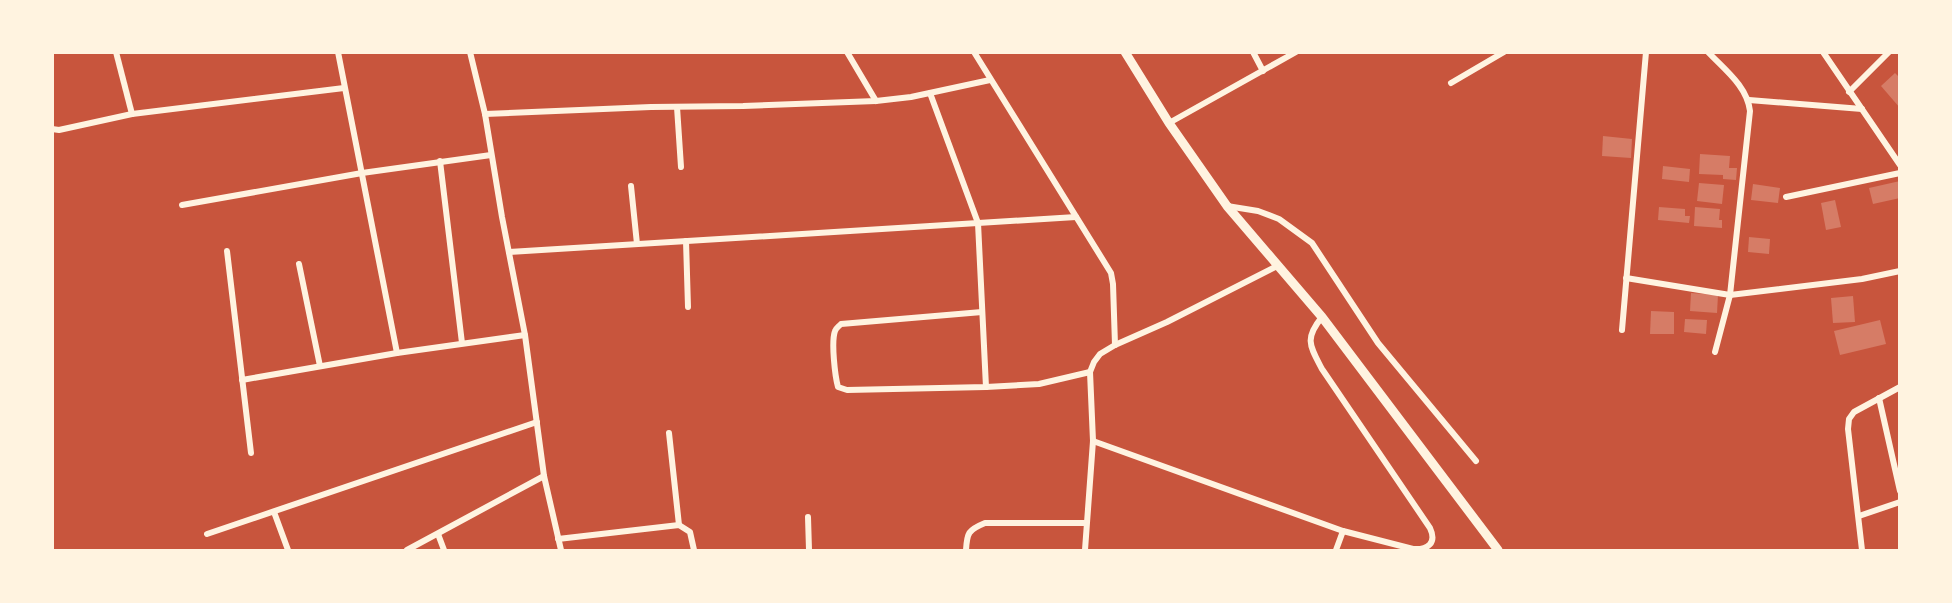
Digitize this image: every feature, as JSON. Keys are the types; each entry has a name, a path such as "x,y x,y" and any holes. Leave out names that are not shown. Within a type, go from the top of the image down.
{"street":[{"path":"116,52 132,114"},
{"path":"338,52 397,353"},
{"path":"470,52 485,114 525,335 544,476 561,550"},
{"path":"847,52 876,101"},
{"path":"974,52 1111,273 1115,345"},
{"path":"1125,52 1169,123 1227,206 1322,317 1498,550"},
{"path":"1253,52 1263,70"},
{"path":"1169,123 1296,52"},
{"path":"1451,83 1504,52"},
{"path":"1622,330 1646,52"},
{"path":"1708,52 1744,90 1749,100 1750,111 1730,295 1715,352"},
{"path":"1823,52 1899,165"},
{"path":"1850,92 1889,52"},
{"path":"485,114 876,101 930,93 990,80"},
{"path":"52,129 59,130 132,114 344,88"},
{"path":"930,93 978,224 986,387"},
{"path":"1749,100 1862,110"},
{"path":"677,107 681,167"},
{"path":"182,205 362,173 491,155"},
{"path":"440,161 462,343"},
{"path":"1786,197 1899,173"},
{"path":"631,186 638,244"},
{"path":"1227,206 1258,211 1279,219 1312,243 1378,343 1476,461"},
{"path":"509,252 1076,218"},
{"path":"686,242 688,307"},
{"path":"227,251 251,453"},
{"path":"298,264 320,366"},
{"path":"1085,550 1093,441 1090,372 1094,362 1100,354 1115,345 1167,322 1279,265"},
{"path":"1626,278 1730,295 1862,279 1899,271"},
{"path":"982,312 841,324 835,329 834,338 838,387 847,390 1039,384 1090,372"},
{"path":"1093,441 1343,531 1413,549 1428,548 1433,535 1430,528 1317,361 1310,337 1311,330 1322,317"},
{"path":"243,380 397,353 525,335"},
{"path":"1863,550 1848,429 1849,419 1854,412 1899,387"},
{"path":"1879,398 1899,491"},
{"path":"207,534 537,422"},
{"path":"669,433 679,525"},
{"path":"407,550 544,476"},
{"path":"1860,516 1899,502"},
{"path":"274,512 288,550"},
{"path":"808,517 809,550"},
{"path":"966,550 967,535 974,528 985,523 1086,523"},
{"path":"558,539 679,525 690,532 694,550"},
{"path":"1336,550 1343,531"},
{"path":"438,534 444,550"}],"building":[{"path":"1895,73 1900,78 1900,108 1881,86"},
{"path":"1603,136 1632,139 1631,158 1602,156"},
{"path":"1700,154 1730,156 1729,168 1737,168 1736,180 1723,179 1723,175 1699,174"},
{"path":"1663,166 1690,169 1689,182 1662,179"},
{"path":"1900,181 1900,198 1873,204 1869,188"},
{"path":"1699,183 1724,185 1722,204 1697,201"},
{"path":"1753,184 1780,188 1778,203 1751,200"},
{"path":"1835,200 1841,227 1826,230 1821,203"},
{"path":"1659,207 1685,209 1685,216 1690,216 1689,223 1658,220"},
{"path":"1695,207 1720,209 1719,220 1722,220 1722,228 1694,226"},
{"path":"1749,237 1770,239 1769,254 1748,252"},
{"path":"1691,293 1718,295 1717,313 1690,311"},
{"path":"1853,296 1855,322 1833,323 1831,298"},
{"path":"1651,311 1674,312 1674,334 1650,334"},
{"path":"1685,319 1707,320 1706,334 1684,332"},
{"path":"1880,320 1886,344 1840,355 1834,331"}]}
